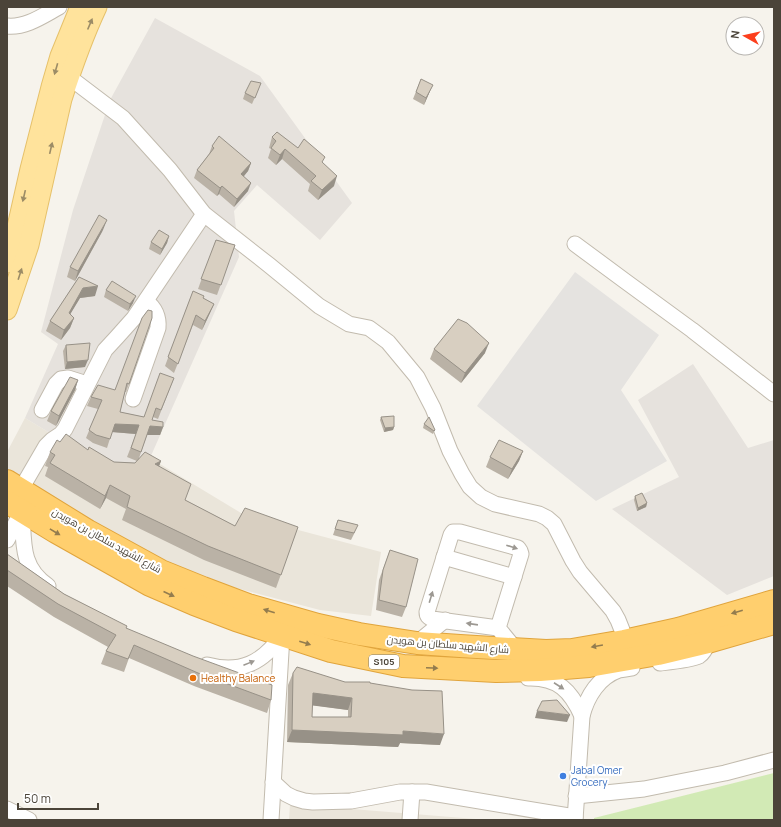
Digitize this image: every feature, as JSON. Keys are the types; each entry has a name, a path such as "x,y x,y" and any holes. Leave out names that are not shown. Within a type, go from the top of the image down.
{"highway":[{"name":"شارع الشهيد سلطان بن هويدن","path":"14,496 82,527 119,549 161,570 248,605 318,625 359,634 417,643 516,650 572,650 624,641 678,629 774,601"},
{"name":"شارع الشهيد سلطان بن هويدن","path":"14,496 56,532 150,585 194,604 335,652 403,666 496,671 540,670 589,666 658,654 708,642 774,623"},
{"path":"335,652 332,647 332,642 335,638 368,644 404,645 417,643"}],"main road":[{"path":"7,263 14,240 51,87 60,56 80,7"},
{"path":"7,310 29,245 62,99 69,77 97,7"}],"street":[{"path":"7,26 18,26 27,23 59,7"},
{"path":"69,77 123,118 170,170 204,214 319,306 349,324 369,328 388,342 417,377 433,408 450,451 470,487 481,497 495,504 539,514 554,524 580,572 613,611 622,630 624,641"},
{"path":"7,540 14,496 46,446 65,429 106,350 134,318 204,214"},
{"path":"575,244 692,330 774,394"},
{"path":"133,399 158,328 158,316 151,305 146,301"},
{"path":"42,410 56,384 61,379 68,378 88,385"},
{"path":"14,496 24,551 30,568 35,576 42,582 61,594"},
{"path":"498,628 521,554 520,551 518,548 467,534 453,532 427,612 428,617 432,619 498,628 516,650"},
{"path":"444,557 514,577"},
{"path":"417,643 445,620"},
{"path":"273,782 286,794 304,801 351,801 387,794 412,792 440,794 575,818 582,716 584,706 598,684 610,674 620,670 694,658 703,653 708,642 727,644 738,643 774,632"},
{"path":"192,660 212,667 239,667 252,663 264,656 274,647 282,635"},
{"path":"271,820 282,635"},
{"path":"496,671 512,678 536,678 548,680 560,685 576,702 582,716"},
{"path":"576,796 644,789 725,773 774,760"},
{"path":"410,820 412,792"},
{"path":"7,809 29,820"}],"shaded area":[{"path":"155,18 260,76 352,203 320,240 257,185 234,211 239,257 150,458 115,472 25,418 58,344 41,332 73,210 110,100"},
{"path":"575,272 659,335 621,390 667,461 596,501 477,406"},
{"path":"693,364 748,448 774,440 774,576 727,595 612,509 679,477 638,400"},
{"path":"25,418 115,472 150,458 246,516 381,552 371,616 320,610 198,578 122,538 7,469 7,452"},
{"path":"290,804 488,820 289,820"}],"green space":[{"path":"774,773 774,820 594,820 594,818"}],"building":[{"path":"421,79 433,85 426,98 416,92"},
{"path":"251,81 261,83 255,98 245,93"},
{"path":"277,132 298,148 304,139 325,157 322,162 337,176 322,190 311,181 316,176 285,149 280,155 271,148 276,141 272,137"},
{"path":"219,136 251,163 241,174 251,183 237,199 222,186 220,188 197,170 214,148 212,146"},
{"path":"99,215 107,220 78,271 70,267"},
{"path":"159,230 169,236 162,249 151,242"},
{"path":"216,240 235,245 221,285 201,279"},
{"path":"79,277 98,286 83,288 69,313 74,318 64,330 50,321"},
{"path":"112,281 136,296 130,304 106,290"},
{"path":"193,291 204,296 203,298 214,304 205,321 196,315 178,364 168,357"},
{"path":"148,310 152,311 152,318 129,384 127,383 120,412 144,417 160,373 174,378 161,410 156,408 152,420 163,422 163,427 150,426 141,452 131,448 139,425 115,424 110,439 96,435 89,430 102,400 91,397 98,385 115,390 142,318"},
{"path":"458,319 467,323 489,343 465,373 434,349"},
{"path":"90,343 88,360 67,362 66,345"},
{"path":"70,377 78,380 59,416 51,411"},
{"path":"394,416 394,427 385,428 381,417"},
{"path":"429,417 435,430 434,431 424,424"},
{"path":"66,434 88,450 89,447 114,462 135,463 145,452 161,461 155,464 191,484 185,500 235,526 245,508 298,527 281,575 208,546 127,507 130,496 110,485 105,496 50,463 55,455 50,452 57,440 60,442"},
{"path":"499,440 523,451 512,469 490,457"},
{"path":"642,493 647,503 638,508 635,496"},
{"path":"338,520 358,525 354,533 335,529"},
{"path":"390,550 418,559 406,607 379,600 383,570"},
{"path":"7,554 64,594 127,626 126,628 193,656 272,685 271,700 198,673 134,645 128,659 106,651 116,635 58,604 7,570"},
{"path":"297,667 345,682 370,682 412,690 442,691 444,734 403,731 403,735 292,730 293,673","holes":["313,693 352,698 351,717 312,717"]},
{"path":"557,700 570,715 537,711 542,701"}],"place":[{"name":"Healthy Balance","path":"193,678"},
{"name":"Jabal Omer Grocery","path":"563,776"}]}
